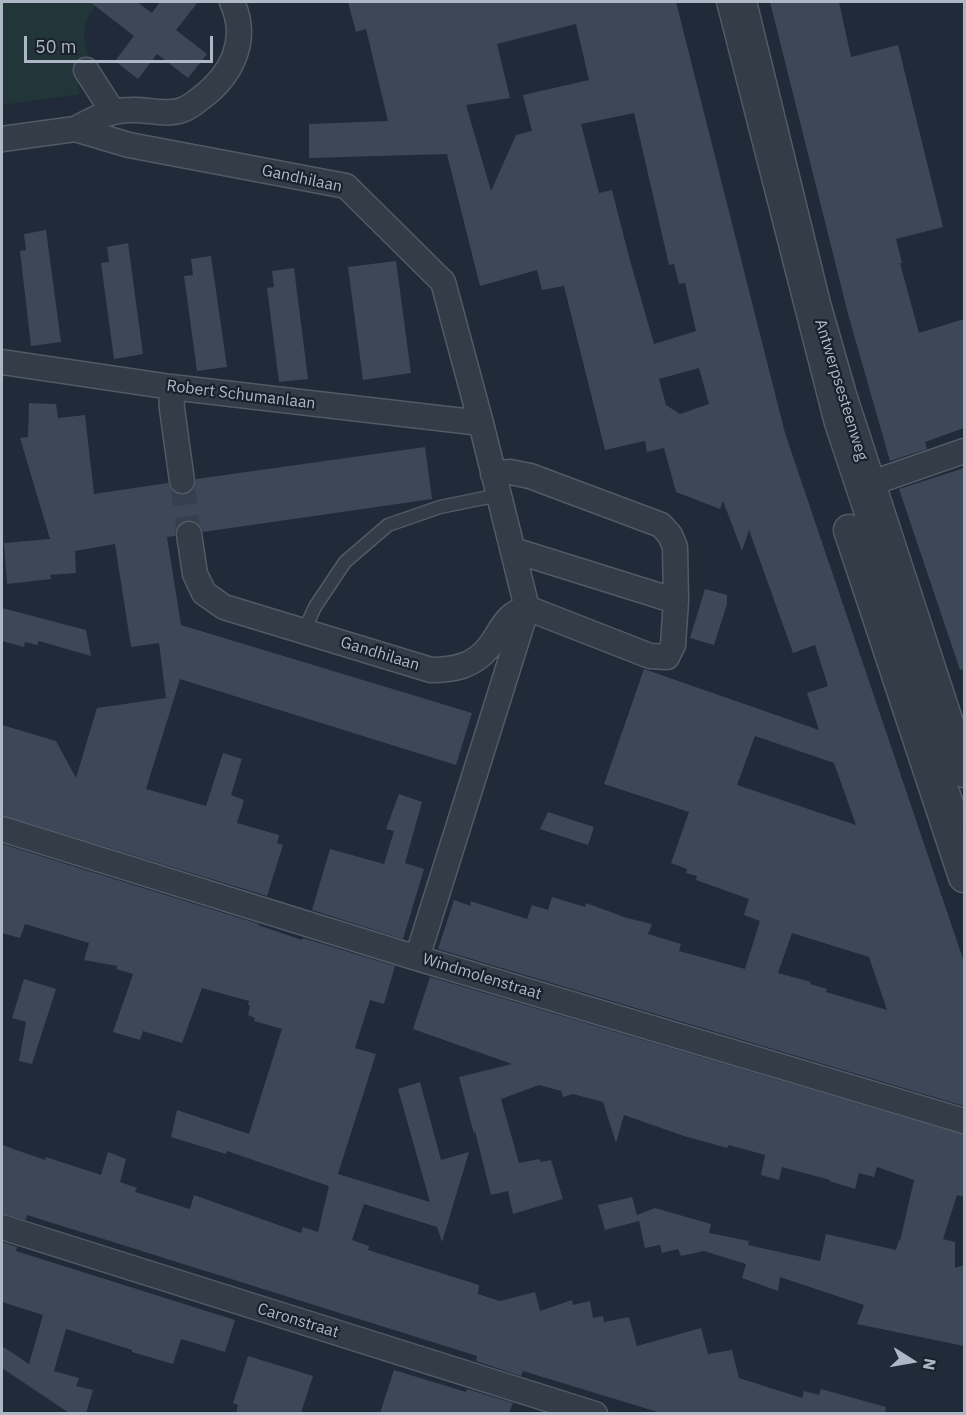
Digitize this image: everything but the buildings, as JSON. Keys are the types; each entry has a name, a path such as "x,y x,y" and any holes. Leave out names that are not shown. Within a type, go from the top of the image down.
{"street":[{"path":"75,129 107,112 132,110 170,113 184,110 208,93 223,78 238,48 239,18 232,2"},
{"name":"Antwerpsesteenweg","path":"741,2 826,343 853,436 964,772"},
{"path":"86,70 113,112"},
{"name":"Gandhilaan","path":"2,139 75,129 129,145 346,186 443,282 527,608 515,611 488,648 466,666 448,670 431,670 224,607 204,593 195,574 189,534"},
{"name":"Robert Schumanlaan","path":"2,362 171,387 481,423"},
{"path":"171,387 182,482"},
{"path":"869,484 964,451"},
{"path":"417,958 527,608 650,656 667,657 673,645 676,601 675,547 670,535 661,525 530,476 510,472 496,485"},
{"path":"849,530 964,877"},
{"path":"513,550 676,601"},
{"name":"Windmolenstraat","path":"2,829 417,958 964,1121"},
{"name":"Caronstraat","path":"2,1227 595,1413"}],"lane":[{"path":"723,2 831,424 964,824"},
{"path":"304,631 315,607 345,562 388,525 496,485"}],"green space":[{"path":"2,2 99,2 86,22 84,35 89,59 77,76 80,94 2,105"}],"tunnel":[{"path":"182,481 189,534"}]}
